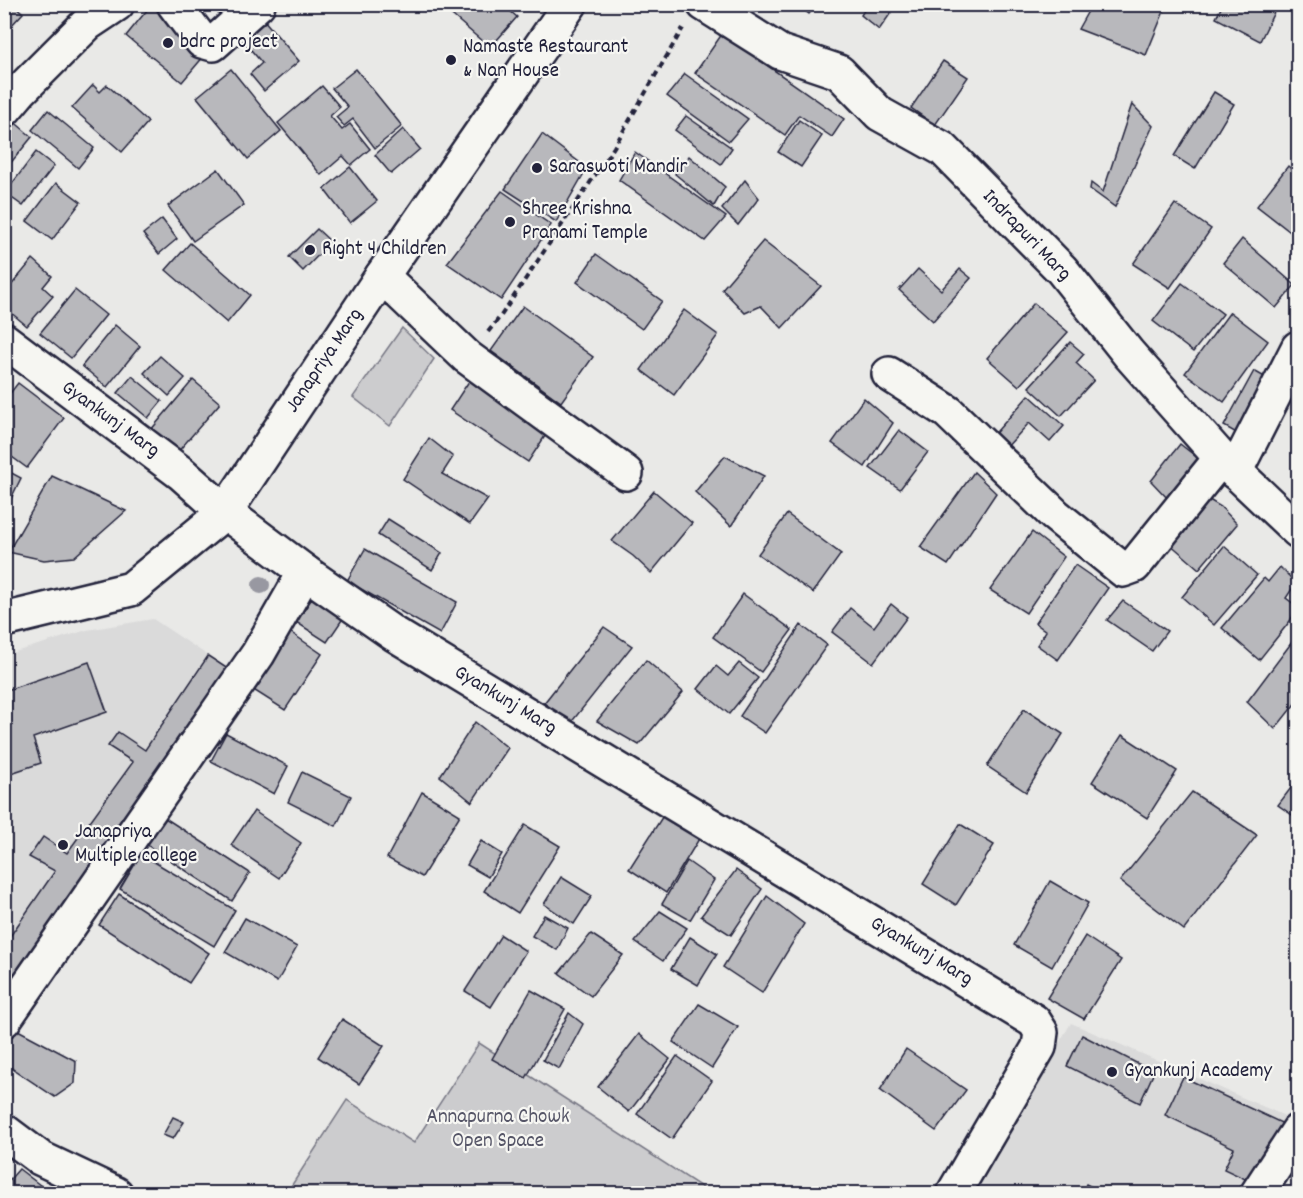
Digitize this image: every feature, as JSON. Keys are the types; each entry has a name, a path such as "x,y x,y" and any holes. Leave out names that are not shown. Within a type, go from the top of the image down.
{"street":[{"path":"4,110 87,24 117,4"},
{"path":"174,4 202,41 213,44 258,4"},
{"name":"Janapriya Marg","path":"4,620 131,589 225,512 381,276 570,4"},
{"name":"Indrapuri Marg","path":"695,15 780,52 839,72 880,114 943,149 1062,270 1128,353 1228,465 1299,531"},
{"path":"381,276 467,357 626,473"},
{"name":"Gyankunj Marg","path":"4,340 181,473 225,512 305,572 394,634 1034,1021 1041,1032 1040,1047 953,1194"},
{"path":"889,374 948,412 1055,515 1123,570 1134,566 1228,465 1299,348"},
{"path":"4,1020 252,663 305,572"},
{"path":"4,1131 40,1158 116,1194"},
{"path":"1257,1194 1299,1131"}],"path":[{"path":"467,357 500,317 614,147 695,15"}],"shaded area":[{"name":"Janapriya Multiple college","path":"153,619 237,675 5,1016 5,655 87,630"},
{"name":"Gyankunj Academy","path":"1071,1023 1294,1120 1249,1193 969,1194"}],"green space":[{"path":"402,328 434,359 390,426 353,397"},
{"name":"Annapurna Chowk Open Space","path":"479,1043 703,1188 700,1194 291,1194 288,1191 347,1100 414,1143"}],"building":[{"path":"4,4 13,4 23,13 10,27 4,23"},
{"name":"bdrc project","path":"152,4 156,4 210,49 182,82 126,36"},
{"path":"451,4 502,4 517,17 490,48 446,10"},
{"path":"796,4 817,4 809,14"},
{"path":"868,4 890,4 895,7 879,30 861,15"},
{"path":"1092,4 1167,4 1146,55 1078,29"},
{"path":"1223,4 1278,4 1260,41 1216,18"},
{"path":"263,19 299,61 264,91 250,74 262,63 241,38"},
{"path":"722,34 844,119 832,137 799,115 785,135 695,73"},
{"path":"943,61 968,77 935,125 911,108"},
{"path":"231,69 281,131 248,159 197,97"},
{"path":"356,69 402,126 375,148 353,119 344,126 336,117 348,107 332,88"},
{"path":"685,74 748,119 729,141 667,96"},
{"path":"93,85 100,92 107,85 148,122 122,152 72,108"},
{"path":"322,86 340,107 330,116 342,130 350,124 370,149 351,165 343,156 321,175 278,123"},
{"path":"1214,92 1234,104 1195,169 1174,156"},
{"path":"1132,104 1153,126 1115,207 1090,189 1091,183 1103,192"},
{"path":"48,110 94,148 78,168 32,130"},
{"path":"686,116 732,148 721,164 675,130"},
{"path":"11,119 32,137 4,171 4,127"},
{"path":"799,120 822,136 801,167 778,152"},
{"path":"403,129 420,149 391,174 375,155"},
{"path":"542,134 587,168 556,222 505,189"},
{"path":"36,152 54,166 23,206 5,193"},
{"path":"635,152 726,217 705,241 619,180"},
{"path":"689,156 725,187 714,206 675,174"},
{"path":"1288,166 1298,175 1298,238 1257,206"},
{"path":"350,167 377,201 350,223 324,189"},
{"path":"218,169 244,205 193,241 168,206"},
{"path":"745,180 759,198 738,225 722,209"},
{"path":"56,183 81,202 52,240 27,221"},
{"path":"502,191 551,225 501,300 447,263"},
{"path":"1175,204 1211,229 1170,288 1133,264"},
{"path":"162,219 177,239 159,254 143,234"},
{"name":"Right 4 Children","path":"317,229 331,242 303,271 289,257"},
{"path":"1242,239 1295,285 1276,308 1223,263"},
{"path":"763,241 821,286 782,328 761,306 745,313 722,289"},
{"path":"190,243 250,295 227,323 166,270"},
{"path":"596,254 662,301 642,329 577,282"},
{"path":"33,259 52,276 43,287 53,296 27,326 4,307 4,294"},
{"path":"918,269 941,290 960,269 971,278 933,321 899,290"},
{"path":"1182,283 1223,314 1193,352 1153,321"},
{"path":"75,290 106,315 71,358 40,333"},
{"path":"1034,303 1068,332 1019,386 987,358"},
{"path":"523,306 593,357 561,402 491,351"},
{"path":"684,310 718,335 674,395 641,370"},
{"path":"1230,312 1268,341 1224,402 1185,373"},
{"path":"115,325 140,346 107,387 82,366"},
{"path":"1070,342 1084,354 1076,363 1094,380 1061,416 1029,387"},
{"path":"160,356 185,378 169,396 144,373"},
{"path":"1254,371 1270,380 1240,435 1224,426"},
{"path":"473,375 551,427 528,462 450,410"},
{"path":"132,376 162,401 148,418 118,393"},
{"path":"193,380 220,403 176,454 150,431"},
{"path":"18,383 64,418 27,468 4,451 4,401"},
{"path":"1029,395 1064,426 1050,442 1029,423 1003,451 990,439"},
{"path":"864,398 893,423 865,467 832,443"},
{"path":"899,430 928,452 900,489 870,468"},
{"path":"429,438 453,457 442,474 488,499 470,524 403,479"},
{"path":"1180,444 1204,463 1169,500 1151,481"},
{"path":"725,456 764,476 731,526 695,492"},
{"path":"4,469 21,478 4,513"},
{"path":"974,472 996,493 948,565 920,547"},
{"path":"52,476 126,511 74,557 44,560 8,552"},
{"path":"654,491 692,523 651,573 612,541"},
{"path":"1206,498 1221,507 1237,524 1199,569 1169,543"},
{"path":"787,514 841,554 813,593 758,554"},
{"path":"388,519 442,553 432,570 378,535"},
{"path":"1032,532 1064,557 1026,613 990,590"},
{"path":"1224,546 1257,575 1214,625 1182,597"},
{"path":"365,549 457,602 440,634 347,581"},
{"path":"1075,565 1108,588 1058,660 1037,645 1046,631 1035,623"},
{"path":"1280,567 1296,583 1286,598 1298,607 1290,621 1259,660 1222,628 1264,578 1268,582"},
{"path":"315,594 346,614 327,642 296,622"},
{"path":"743,594 792,630 761,672 713,637"},
{"path":"1123,601 1167,631 1152,651 1107,620"},
{"path":"891,604 907,617 873,663 832,632 850,608 874,627"},
{"path":"801,625 827,645 765,733 740,716"},
{"path":"604,627 632,646 570,724 544,703"},
{"path":"290,632 322,654 285,710 252,689"},
{"path":"1298,634 1298,700 1275,729 1247,702"},
{"path":"208,656 237,675 4,1002 4,945 55,871 29,857 43,837 67,853 133,762 108,746 118,732 145,750"},
{"path":"646,660 683,692 639,745 597,721"},
{"path":"89,662 107,712 33,738 41,763 11,773 4,756 4,691"},
{"path":"739,663 758,678 729,714 698,689 716,666 728,676"},
{"path":"1024,709 1063,734 1026,792 987,766"},
{"path":"475,722 508,748 472,802 440,776"},
{"path":"226,733 288,766 274,794 211,761"},
{"path":"1122,735 1177,771 1147,818 1092,782"},
{"path":"302,772 351,796 336,826 288,802"},
{"path":"1298,780 1298,819 1278,805"},
{"path":"422,792 460,815 422,877 387,858"},
{"path":"1192,792 1257,835 1184,930 1120,881"},
{"path":"254,811 301,843 279,878 231,845"},
{"path":"666,811 702,834 666,893 629,869"},
{"path":"162,816 250,873 232,901 144,843"},
{"path":"960,824 994,845 956,905 923,884"},
{"path":"525,825 560,846 518,913 484,891"},
{"path":"481,841 502,854 488,877 467,865"},
{"path":"141,854 235,910 214,946 120,889"},
{"path":"687,861 714,880 690,920 662,904"},
{"path":"736,870 762,889 731,935 701,916"},
{"path":"561,877 592,896 574,924 544,904"},
{"path":"1050,881 1088,903 1052,967 1014,945"},
{"path":"119,894 209,953 189,983 99,925"},
{"path":"767,896 804,924 762,993 723,967"},
{"path":"660,911 687,928 663,961 635,942"},
{"path":"544,915 568,928 557,950 532,936"},
{"path":"245,918 297,947 277,982 225,952"},
{"path":"591,934 623,955 591,996 559,973"},
{"path":"501,935 526,951 491,1007 465,991"},
{"path":"1085,936 1121,960 1084,1019 1047,998"},
{"path":"690,937 717,954 698,985 671,969"},
{"path":"531,990 565,1009 526,1078 492,1059"},
{"path":"699,1004 738,1027 712,1068 673,1042"},
{"path":"569,1013 583,1024 559,1069 543,1060"},
{"path":"342,1019 384,1046 359,1084 318,1057"},
{"path":"16,1029 76,1061 75,1083 55,1097 4,1063 4,1044"},
{"path":"639,1034 670,1059 629,1112 598,1087"},
{"path":"1082,1035 1154,1072 1140,1103 1067,1066"},
{"path":"906,1049 966,1090 936,1131 880,1090"},
{"path":"677,1056 712,1081 672,1139 637,1114"},
{"path":"1183,1077 1288,1126 1260,1186 1224,1169 1234,1148 1165,1115"},
{"path":"173,1117 184,1122 173,1139 163,1135"},
{"path":"19,1169 49,1192 48,1194 4,1194 4,1186"},
{"path":"1086,1184 1105,1194 1082,1194"}],"place":[{"name":"bdrc project","path":"168,43"},
{"name":"Namaste Restaurant & Nan House","path":"451,60"},
{"name":"Saraswoti Mandir","path":"537,168"},
{"name":"Shree Krishna Pranami Temple","path":"510,222"},
{"name":"Right 4 Children","path":"310,250"},
{"name":"Janapriya Multiple college","path":"63,845"},
{"name":"Gyankunj Academy","path":"1112,1072"}]}
